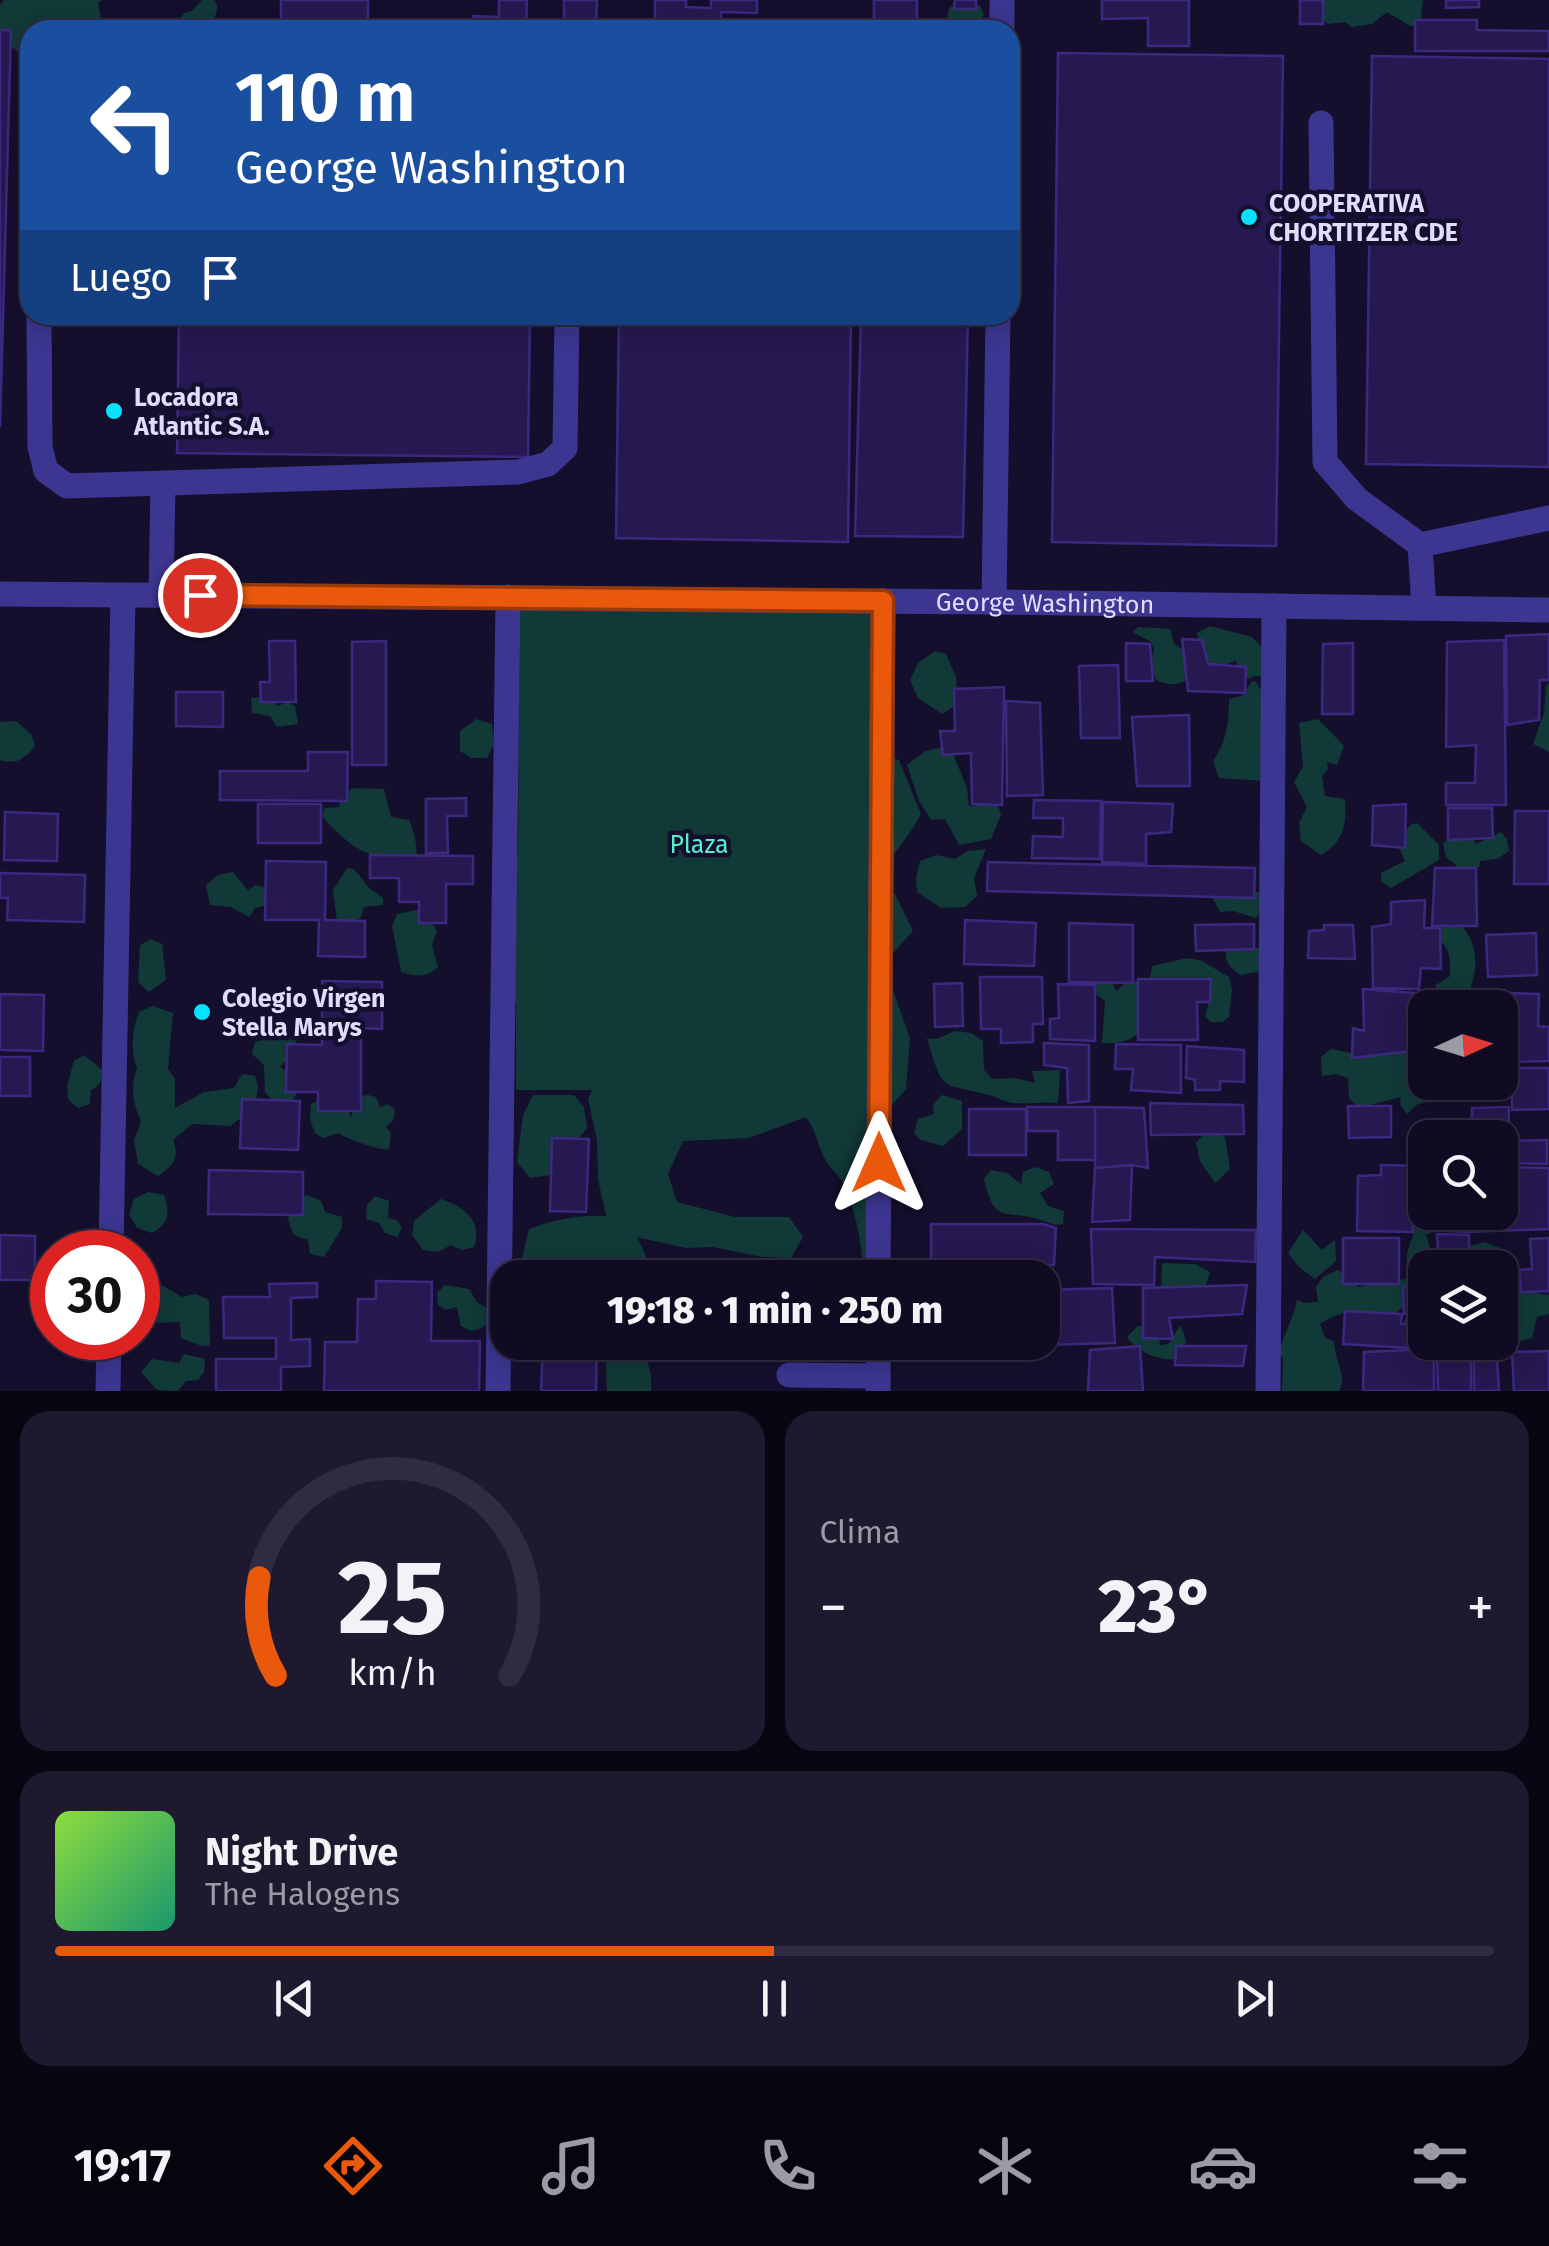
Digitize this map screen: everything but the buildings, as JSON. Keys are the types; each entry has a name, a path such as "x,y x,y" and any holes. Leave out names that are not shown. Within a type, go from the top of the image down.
{"street":[{"path":"1320,122 1325,462 1358,499 1420,544 1549,518"},
{"path":"39,325 40,447 46,471 67,486 518,472 548,464 565,448 567,325"},
{"path":"994,602 998,325"},
{"path":"161,595 163,483"},
{"path":"1420,544 1424,608"},
{"name":"George Washington","path":"0,594 1549,610"},
{"path":"111,1230 123,595"},
{"path":"498,1391 508,597"},
{"path":"878,1260 883,601"},
{"path":"1268,1391 1274,606"},
{"path":"108,1391 109,1360"},
{"path":"788,1375 878,1384"}],"green space":[{"path":"4,0 102,0 98,3 101,20 20,20 18,52 0,37 0,5"},
{"path":"202,0 214,0 217,5 213,20 179,20"},
{"path":"1317,0 1423,0 1420,25 1410,26 1387,12 1372,24 1352,27 1345,22 1328,24 1315,13"},
{"path":"959,2 980,6 984,15 980,20 947,20 949,8"},
{"name":"Plaza","path":"520,597 883,601 882,755 899,760 921,814 881,877 895,894 913,931 894,952 880,954 910,1038 906,1089 892,1105 870,1119 888,1146 893,1176 875,1260 862,1260 860,1238 846,1191 826,1161 806,1117 749,1138 683,1141 668,1174 677,1202 735,1217 789,1217 803,1237 791,1258 762,1257 713,1247 686,1248 637,1237 646,1260 522,1260 529,1229 568,1218 606,1216 588,1099 592,1090 516,1090 511,863 518,855"},
{"path":"1210,626 1252,637 1269,654 1267,677 1249,679 1239,673 1236,660 1217,669 1202,656 1197,633"},
{"path":"1138,627 1170,629 1174,644 1187,652 1191,677 1174,684 1156,680 1151,663 1154,649 1151,642 1133,632"},
{"path":"935,651 946,654 956,677 958,704 942,714 918,698 910,680 918,663"},
{"path":"1252,681 1264,695 1264,781 1219,778 1213,761 1226,731 1229,699 1242,696"},
{"path":"1549,683 1549,752 1533,744"},
{"path":"269,697 278,706 287,702 295,706 298,724 277,727 270,716 252,713 251,698"},
{"path":"476,719 492,724 494,744 487,758 472,758 460,751 460,731"},
{"path":"1318,719 1344,746 1337,765 1327,762 1328,769 1322,776 1325,796 1345,799 1344,824 1339,838 1321,855 1301,841 1299,823 1307,807 1294,782 1303,766 1299,723"},
{"path":"16,721 31,734 35,746 20,760 0,760 0,722"},
{"path":"950,746 967,788 969,806 997,803 1001,815 991,839 959,845 945,819 931,820 919,801 907,765 925,751"},
{"path":"355,788 384,789 391,817 409,820 416,841 416,863 363,851 343,838 322,816 325,808 339,807 342,793"},
{"path":"1417,823 1439,845 1439,860 1391,888 1381,881 1381,873 1405,861 1397,843 1410,825"},
{"path":"1501,832 1509,851 1497,859 1480,861 1479,867 1464,872 1446,857 1443,843 1457,836 1471,836 1476,844"},
{"path":"986,849 974,878 977,896 965,907 941,908 917,892 920,861 936,855 955,859 968,851"},
{"path":"347,868 354,869 383,898 383,905 364,907 361,917 349,928 338,929 333,890"},
{"path":"233,872 248,890 256,885 263,887 269,901 255,908 249,917 231,907 210,905 206,885 218,875"},
{"path":"1240,887 1261,893 1263,905 1256,918 1233,911 1220,912 1212,897 1218,890"},
{"path":"423,909 437,931 432,945 438,967 425,975 411,975 401,972 392,926 397,914"},
{"path":"1459,922 1472,943 1475,963 1470,990 1436,990 1436,985 1450,976 1450,958 1436,937 1443,927"},
{"path":"151,939 162,944 166,980 149,992 138,982 140,945"},
{"path":"1228,941 1266,950 1266,970 1240,975 1227,961"},
{"path":"1188,958 1202,961 1229,977 1229,1017 1222,1022 1211,1022 1205,1016 1207,988 1150,979 1152,966"},
{"path":"1092,974 1110,978 1116,991 1127,982 1138,981 1137,994 1147,1022 1133,1037 1123,1042 1102,1043 1105,1001 1091,990"},
{"path":"153,1006 173,1013 168,1069 175,1079 175,1108 204,1092 234,1088 242,1074 255,1076 258,1087 254,1114 230,1126 192,1124 173,1140 174,1161 158,1176 138,1164 134,1140 141,1122 133,1095 137,1068 133,1033 139,1012"},
{"path":"955,1031 971,1033 983,1041 984,1070 992,1079 1015,1078 1035,1083 1032,1071 1060,1070 1058,1103 1010,1102 947,1084 937,1070 927,1038 937,1039"},
{"path":"293,1034 297,1040 292,1054 280,1067 295,1077 300,1087 289,1107 278,1107 265,1092 264,1065 252,1054 255,1042"},
{"path":"1392,1042 1408,1046 1408,1100 1429,1100 1407,1114 1400,1104 1401,1097 1358,1108 1349,1098 1348,1078 1336,1074 1322,1076 1321,1057 1331,1049 1356,1054"},
{"path":"84,1055 102,1070 102,1077 91,1090 90,1104 78,1108 68,1099 67,1086 74,1061"},
{"path":"533,1095 574,1095 584,1107 587,1128 571,1147 557,1174 530,1178 517,1162 523,1115"},
{"path":"942,1095 962,1101 962,1129 943,1146 921,1140 914,1133 918,1119 934,1114 933,1105"},
{"path":"326,1096 344,1104 352,1118 356,1097 376,1097 380,1107 388,1104 395,1110 394,1119 386,1127 391,1133 389,1150 338,1133 323,1138 315,1133 310,1120 311,1104"},
{"path":"1204,1134 1225,1137 1230,1169 1215,1183 1200,1161 1196,1143"},
{"path":"1035,1167 1049,1172 1054,1184 1040,1193 1048,1206 1064,1211 1063,1224 1002,1212 992,1203 984,1179 991,1170 1007,1173 1021,1184 1023,1172"},
{"path":"148,1192 164,1195 167,1217 162,1225 156,1230 137,1228 129,1214 134,1199"},
{"path":"308,1195 321,1201 325,1212 342,1217 342,1228 324,1257 310,1254 308,1240 294,1235 288,1220 292,1199"},
{"path":"375,1196 389,1201 388,1218 397,1220 402,1228 397,1237 385,1233 379,1223 366,1219 367,1205"},
{"path":"441,1199 457,1206 474,1222 474,1247 462,1250 451,1245 438,1252 423,1250 412,1235 414,1221"},
{"path":"1303,1230 1322,1250 1335,1240 1336,1261 1315,1279 1288,1253"},
{"path":"1414,1230 1437,1230 1426,1235 1431,1250 1408,1250 1408,1266 1406,1260 1408,1249"},
{"path":"1485,1242 1500,1250 1467,1250 1469,1246"},
{"path":"1162,1263 1195,1264 1210,1272 1204,1291 1161,1292"},
{"path":"1338,1270 1353,1278 1358,1287 1406,1279 1407,1305 1391,1316 1346,1313 1320,1324 1325,1338 1334,1341 1342,1380 1339,1391 1282,1391 1283,1359 1279,1352 1297,1300 1318,1302 1316,1287 1324,1276"},
{"path":"160,1284 182,1297 196,1294 209,1300 210,1345 181,1338 180,1322 160,1323"},
{"path":"445,1285 469,1289 477,1302 487,1308 488,1323 471,1331 461,1326 457,1307 446,1310 438,1305 437,1293"},
{"path":"1518,1291 1549,1295 1549,1314 1537,1317 1532,1338 1521,1341"},
{"path":"1138,1326 1152,1327 1161,1335 1159,1345 1164,1345 1171,1342 1181,1326 1186,1341 1180,1359 1158,1357 1137,1347 1127,1337"},
{"path":"184,1354 205,1359 204,1372 198,1380 186,1381 178,1391 157,1390 141,1372 151,1360 179,1363"},
{"path":"606,1360 647,1360 651,1391 607,1391"}],"place":[{"name":"COOPERATIVA CHORTITZER CDE","path":"1249,217"},
{"name":"Locadora Atlantic S.A.","path":"114,411"},
{"name":"Colegio Virgen Stella Marys","path":"202,1012"}],"route":[{"path":"200,595 883,601 879,1163"}]}
